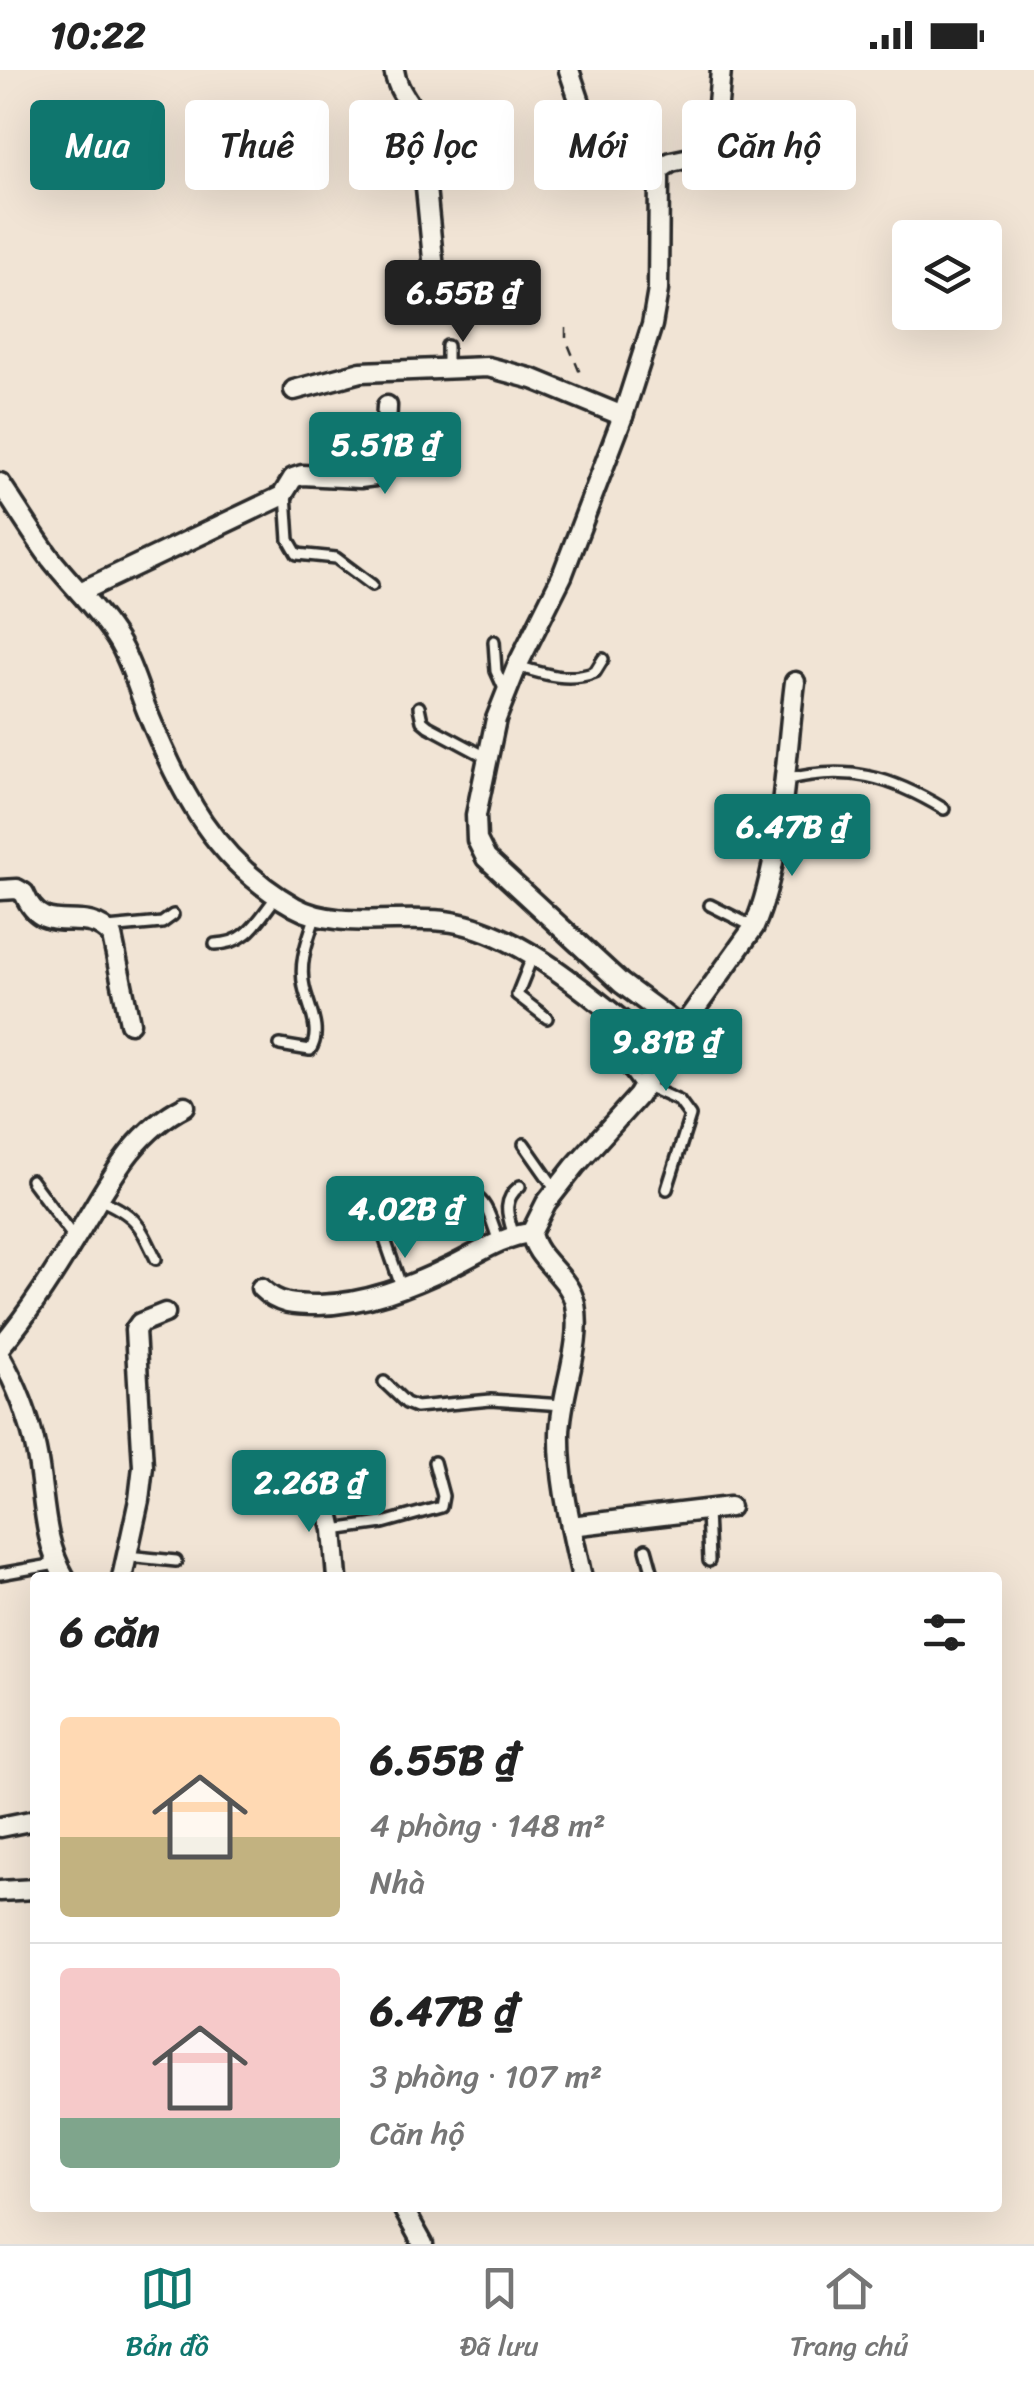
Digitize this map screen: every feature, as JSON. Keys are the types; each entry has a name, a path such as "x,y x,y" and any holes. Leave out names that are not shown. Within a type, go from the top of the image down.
{"street":[{"path":"394,70 420,126 436,290"},
{"path":"568,70 579,100"},
{"path":"662,168 671,162 702,156 712,148 721,70"},
{"path":"659,190 658,290 652,325 623,416 562,576 506,692 476,815 478,840 486,858 621,984 674,1040"},
{"path":"294,390 361,372 488,367 623,416"},
{"path":"80,592 280,497 288,482 302,475 360,478 381,472 386,406"},
{"path":"0,483 51,558 120,644 174,777 195,814 256,883 299,910 316,914 452,922 494,934 674,1040"},
{"path":"261,1288 272,1300 300,1305 339,1304 402,1289 514,1237 556,1190 643,1087 762,910 776,842 795,682"},
{"path":"0,890 24,893 31,911 39,918 95,923 105,928 112,936 130,1023"},
{"path":"0,1347 135,1144 164,1116 185,1106"},
{"path":"514,1237 534,1245 567,1285 574,1303 573,1351 562,1405 560,1451 581,1572"},
{"path":"123,1572 142,1466 135,1330 140,1323 164,1313"},
{"path":"0,1356 29,1419 60,1571"},
{"path":"323,1486 336,1572"},
{"path":"571,1526 730,1508"},
{"path":"0,1826 30,1821"},
{"path":"0,1891 30,1890"},
{"path":"405,2212 423,2244"}],"lane":[{"path":"447,346 448,370"},
{"path":"280,497 289,540 298,554 336,558 372,586"},
{"path":"494,641 496,671 506,692"},
{"path":"517,666 569,678 596,672 603,659"},
{"path":"420,707 422,720 428,726 488,758"},
{"path":"783,780 819,774 891,780 944,809"},
{"path":"215,944 233,944 244,938 277,896"},
{"path":"710,906 754,926"},
{"path":"280,1045 310,1050 315,1043 301,969 316,914"},
{"path":"105,928 162,923 173,915"},
{"path":"533,955 517,995 547,1018"},
{"path":"616,1054 643,1087 668,1095 685,1106 690,1116 666,1189"},
{"path":"524,1144 556,1190"},
{"path":"31,1180 75,1239"},
{"path":"380,1186 378,1215 402,1289"},
{"path":"514,1237 506,1205 511,1193 520,1186"},
{"path":"456,1190 472,1192 480,1198 514,1237"},
{"path":"99,1199 131,1214 156,1259"},
{"path":"384,1382 416,1406 491,1400 562,1405"},
{"path":"332,1530 382,1523 441,1508 443,1496 434,1462"},
{"path":"706,1510 709,1561"},
{"path":"646,1549 652,1572"},
{"path":"127,1556 176,1560"},
{"path":"0,1574 30,1572"}],"path":[{"path":"566,328 566,339 590,402"}]}
